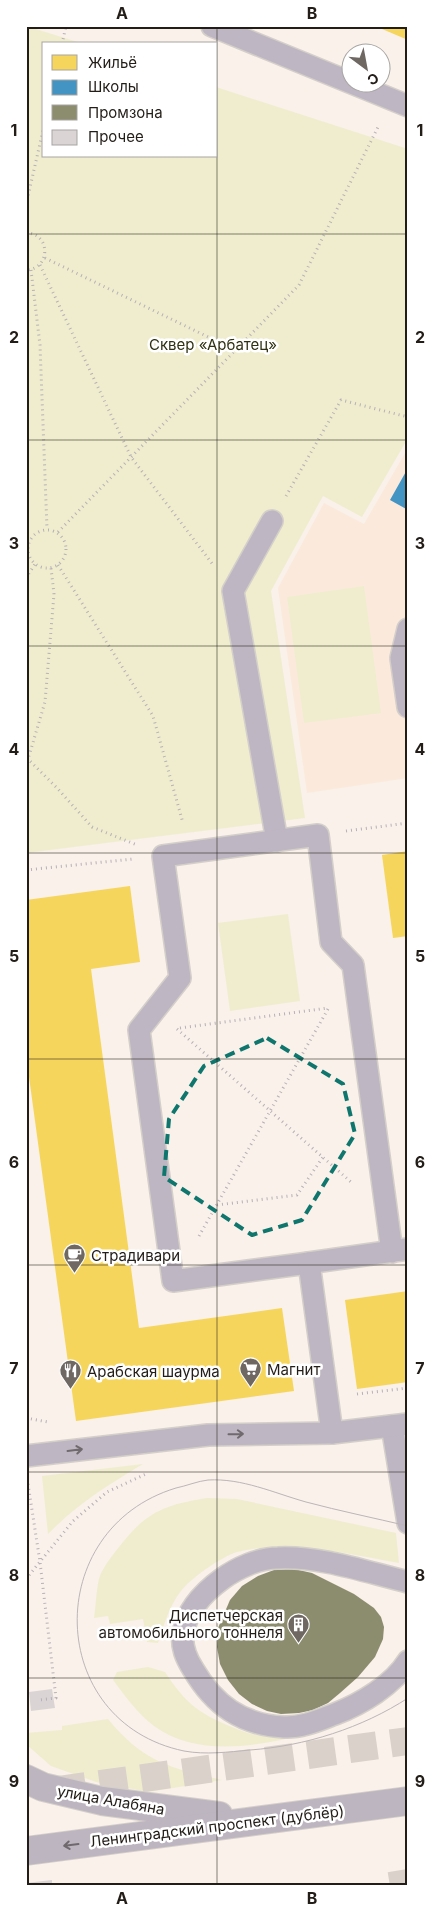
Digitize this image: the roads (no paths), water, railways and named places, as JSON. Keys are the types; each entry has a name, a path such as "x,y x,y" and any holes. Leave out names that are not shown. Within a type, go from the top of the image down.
{"main road":[{"name":"улица Алабяна","path":"26,1779 43,1787 102,1801 258,1822"},
{"name":"Ленинградский проспект (дублёр)","path":"26,1851 408,1801"}],"lane":[{"path":"212,26 400,103"},
{"path":"272,521 233,592 278,841"},
{"path":"408,629 401,658 408,706"},
{"path":"318,835 331,942 353,965 387,1214 400,1250 173,1281 139,1030 180,978 163,856 278,841 318,835"},
{"path":"309,1263 332,1433"},
{"path":"26,1456 208,1435 332,1433 400,1425 408,1523"},
{"path":"408,1582 313,1559 276,1558 249,1564 228,1574 206,1591 191,1612 183,1633 184,1654 212,1696 231,1712 258,1723 285,1727 313,1723 343,1711 378,1691 403,1669 408,1661"}],"tunnel":[{"path":"58,1790 408,1741"},
{"path":"390,1886 408,1883"}],"tram line":[{"path":"408,1526 319,1505 233,1481 208,1480 176,1488 132,1510 101,1542 83,1582 77,1624 85,1666 105,1703 138,1733 184,1751 234,1752 271,1748 312,1740 352,1727 408,1698"}],"place":[{"name":"Страдивари","path":"75,1274"},
{"name":"Магнит","path":"251,1388"},
{"name":"Арабская шаурма","path":"71,1390"},
{"name":"Диспетчерская автомобильного тоннеля","path":"299,1643"}],"park label":[{"name":"Сквер «Арбатец»","path":"213,344"}]}
